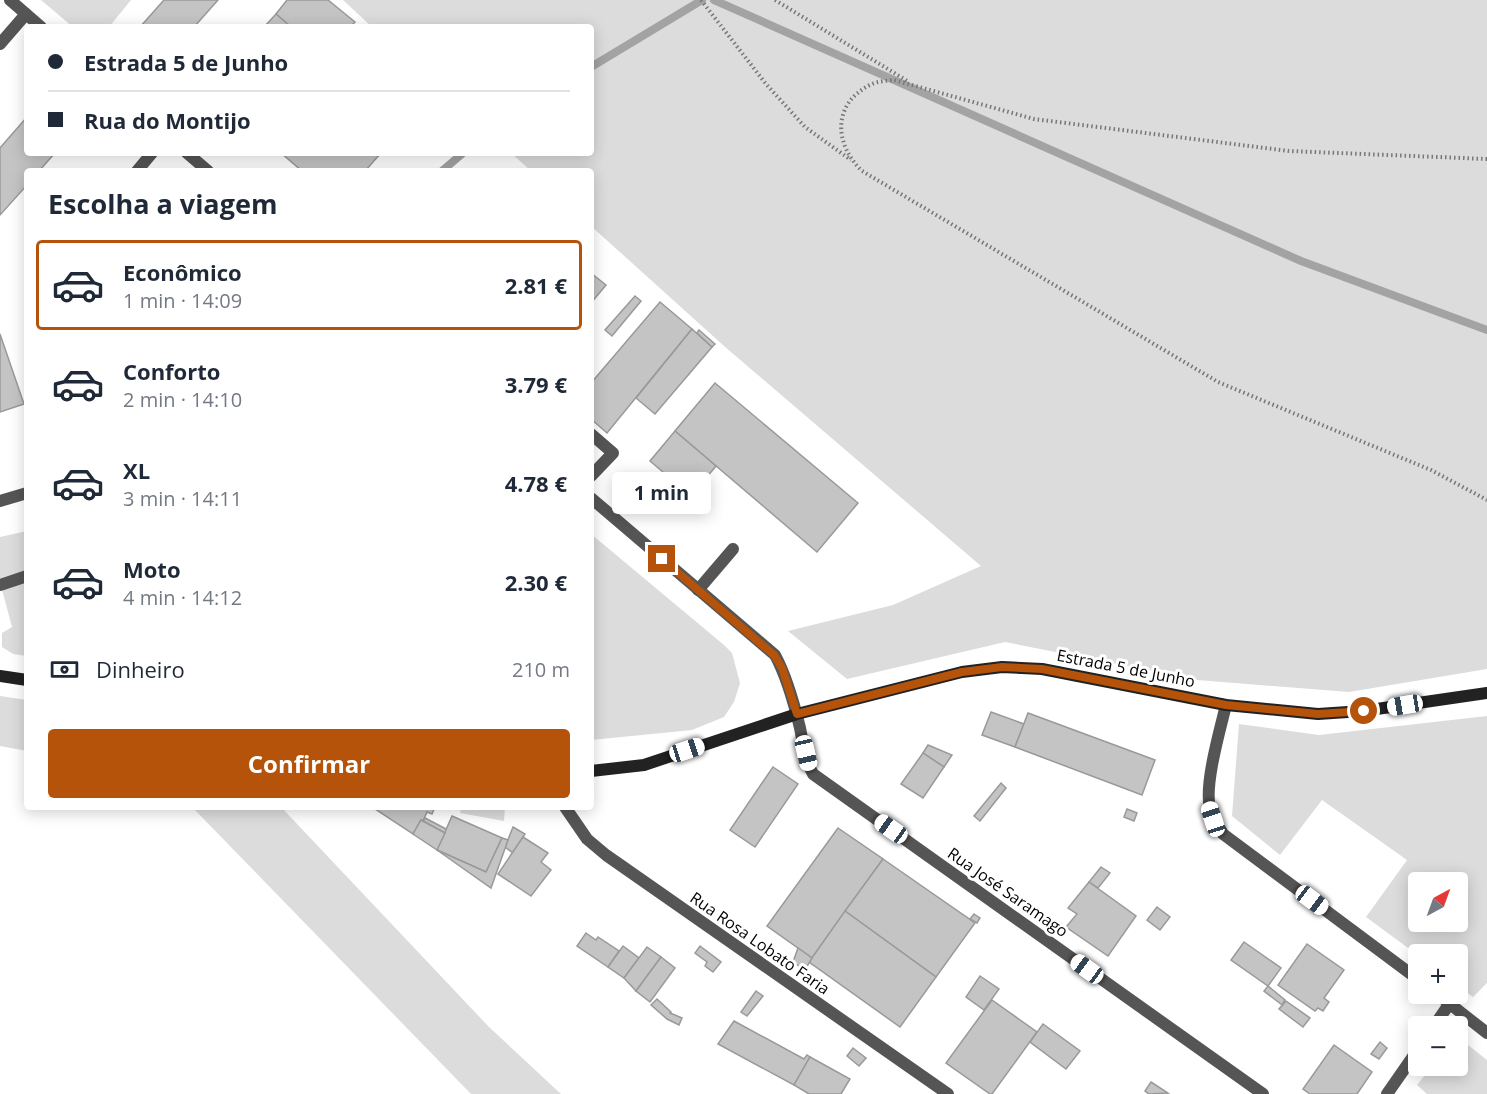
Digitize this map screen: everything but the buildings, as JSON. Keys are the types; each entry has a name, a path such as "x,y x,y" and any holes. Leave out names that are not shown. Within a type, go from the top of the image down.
{"street":[{"path":"10,0 38,24"},
{"path":"0,44 26,14"},
{"path":"140,168 150,156"},
{"path":"190,156 204,168"},
{"path":"594,437 613,453 594,473"},
{"path":"0,501 24,494"},
{"name":"Rua José Saramago","path":"594,501 774,655 782,668 813,774 1263,1094"},
{"path":"698,590 734,549"},
{"path":"0,585 24,577"},
{"name":"Estrada 5 de Junho","path":"594,771 644,765 797,714 962,672 1002,667 1042,669 1226,705 1318,714 1364,711 1487,693"},
{"path":"0,676 24,680"},
{"path":"1226,705 1212,764 1209,806 1213,819 1223,834 1408,972"},
{"name":"Rua Rosa Lobato Faria","path":"567,810 587,839 606,855 948,1094"},
{"path":"1451,1004 1487,1033"},
{"path":"1387,1094 1408,1064"}],"path":[{"path":"701,0 766,84 805,128 862,171 1218,382 1431,470 1487,500"},
{"path":"775,0 914,86"},
{"path":"851,161 842,142 840,124 847,108 857,95 872,84 894,80 1034,119 1289,151 1487,159"}],"shaded area":[{"path":"41,0 131,0 111,24 69,24"},
{"path":"343,0 1487,0 1487,669 1349,692 1197,680 1005,642 847,679 788,631 893,605 981,566 724,346 594,229 594,168 528,168 514,156 594,156 594,24 369,24"},
{"path":"24,532 24,656 13,654 2,647 2,633 12,627 0,582 0,537"},
{"path":"594,537 732,653 740,683 734,702 724,717 692,730 594,740"},
{"path":"0,696 24,700 24,750 0,746"},
{"path":"1487,716 1487,983 1473,997 1468,993 1468,944 1408,944 1408,948 1366,917 1407,860 1322,800 1280,855 1232,816 1239,724 1319,735"},
{"path":"195,810 284,810 489,1027 561,1094 471,1094"},
{"path":"460,810 505,810 504,821 460,813"},
{"path":"1468,1045 1487,1060 1487,1094 1427,1094 1417,1085 1424,1076 1468,1076"}],"waterway":[{"path":"594,65 702,0"},
{"path":"714,0 1301,261 1487,330"},
{"path":"446,168 460,156"}],"route":[{"path":"662,559 774,655 782,668 797,714 962,672 1002,667 1042,669 1226,705 1318,714 1364,711"}]}
